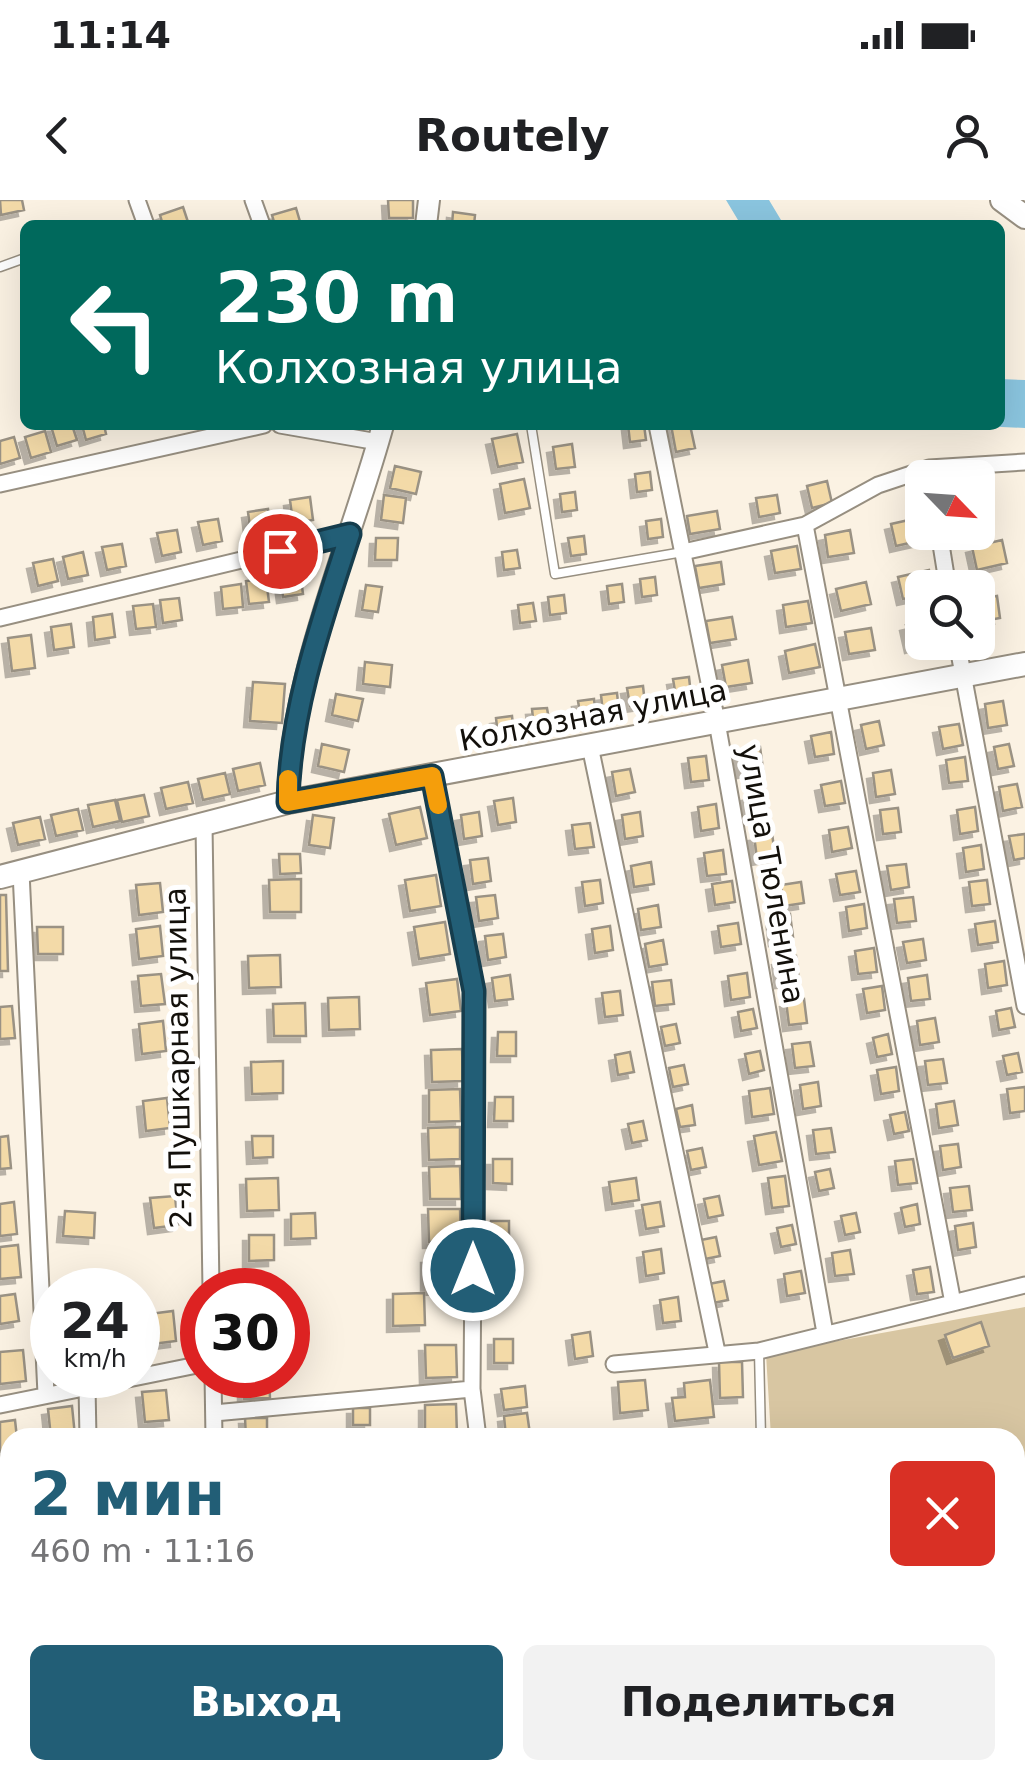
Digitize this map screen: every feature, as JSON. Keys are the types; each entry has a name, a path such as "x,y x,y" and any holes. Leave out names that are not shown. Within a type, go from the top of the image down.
{"main road":[{"path":"1002,200 1025,217"},
{"name":"Колхозная улица","path":"11,874 288,802 1025,664"}],"street":[{"path":"0,484 242,430"},
{"path":"288,802 288,767 312,650 381,434 336,430"},
{"name":"улица Тюленина","path":"659,430 717,722 825,1333"},
{"path":"995,465 1025,462"},
{"path":"683,552 806,525 878,485 905,479"},
{"path":"806,525 954,1303"},
{"path":"0,618 350,534"},
{"path":"960,660 1025,1006"},
{"path":"590,746 717,1352"},
{"path":"432,776 474,991 472,1389 477,1428"},
{"name":"2-я Пушкарная улица","path":"204,825 212,1268"},
{"path":"11,874 38,1268"},
{"path":"614,1364 760,1351 1025,1285"},
{"path":"214,1413 472,1389"},
{"path":"0,1405 30,1398"},
{"path":"86,1398 88,1428"},
{"path":"214,1398 214,1428"}],"lane":[{"path":"532,430 554,574 683,552"},
{"path":"760,1351 762,1428"}],"shaded area":[{"path":"1025,1307 1025,1428 770,1428 766,1354"}],"water":[{"path":"726,200 769,200 781,220 738,220"},
{"path":"1005,379 1025,380 1025,428 1005,427"}],"building":[{"path":"0,200 22,200 24,210 1,215"},
{"path":"388,200 413,200 413,218 389,218"},
{"path":"183,207 187,220 162,220 160,215"},
{"path":"296,208 300,220 274,220 272,215"},
{"path":"453,212 475,215 474,220 452,220"},
{"path":"52,430 74,430 77,440 57,446"},
{"path":"83,430 105,430 106,434 86,440"},
{"path":"629,430 645,430 646,440 630,442"},
{"path":"672,430 691,430 695,448 676,452"},
{"path":"45,431 51,452 31,458 25,437"},
{"path":"517,434 523,462 498,467 492,439"},
{"path":"14,437 20,458 0,464 0,441"},
{"path":"572,444 575,467 556,469 553,447"},
{"path":"395,466 421,472 416,494 390,488"},
{"path":"650,472 652,490 637,492 635,474"},
{"path":"524,479 530,508 505,513 500,484"},
{"path":"827,481 832,503 812,508 807,486"},
{"path":"575,492 577,510 562,512 560,494"},
{"path":"384,495 406,498 403,523 381,520"},
{"path":"777,495 780,513 759,517 756,498"},
{"path":"310,497 313,520 293,523 290,500"},
{"path":"268,509 271,532 251,535 248,512"},
{"path":"717,511 720,529 690,534 687,516"},
{"path":"218,519 222,541 203,545 198,522"},
{"path":"661,519 663,537 648,539 646,521"},
{"path":"905,521 905,544 896,546 891,524"},
{"path":"177,530 181,552 162,556 157,533"},
{"path":"850,530 854,553 828,557 825,535"},
{"path":"584,536 586,554 571,556 568,538"},
{"path":"376,538 398,538 397,560 375,560"},
{"path":"1002,540 1007,563 977,570 973,550 995,550 995,542"},
{"path":"122,544 126,566 107,570 102,547"},
{"path":"797,546 801,569 775,573 771,551"},
{"path":"517,550 520,568 504,570 502,552"},
{"path":"83,552 88,575 68,579 63,557"},
{"path":"53,559 58,581 38,586 33,563"},
{"path":"721,562 724,584 699,588 695,566"},
{"path":"300,572 303,594 283,597 280,574"},
{"path":"905,575 905,599 903,599 898,577"},
{"path":"655,577 657,595 642,597 640,579"},
{"path":"266,579 269,602 249,604 246,581"},
{"path":"866,582 871,604 841,611 836,589"},
{"path":"241,584 243,607 223,609 221,587"},
{"path":"622,584 624,602 609,604 607,586"},
{"path":"366,585 382,587 378,612 362,610"},
{"path":"564,595 566,613 550,615 548,597"},
{"path":"995,596 1000,618 995,619"},
{"path":"179,598 182,620 163,623 160,600"},
{"path":"808,601 812,623 786,627 783,605"},
{"path":"533,603 536,621 520,623 518,605"},
{"path":"153,604 156,627 136,629 133,606"},
{"path":"112,614 115,637 95,640 93,617"},
{"path":"732,617 736,639 710,643 706,621"},
{"path":"71,624 74,647 54,650 51,627"},
{"path":"871,628 875,650 849,654 845,632"},
{"path":"31,635 35,668 12,671 8,638"},
{"path":"815,644 820,667 789,673 785,651"},
{"path":"748,660 752,683 726,687 722,665"},
{"path":"365,662 392,665 390,687 363,684"},
{"path":"689,677 691,695 676,697 673,679"},
{"path":"253,682 285,684 282,723 250,721"},
{"path":"643,686 645,704 630,706 627,688"},
{"path":"617,693 619,711 603,713 601,695"},
{"path":"336,694 363,699 358,721 332,715"},
{"path":"594,699 596,717 581,719 578,701"},
{"path":"1003,701 1007,725 988,728 985,704"},
{"path":"547,708 550,726 534,728 532,709"},
{"path":"512,716 514,734 498,736 496,718"},
{"path":"879,721 884,745 866,749 861,725"},
{"path":"959,724 963,745 943,749 939,727"},
{"path":"831,732 834,754 815,757 811,736"},
{"path":"322,744 349,750 344,772 318,766"},
{"path":"1009,744 1014,766 998,769 994,747"},
{"path":"760,747 763,769 743,772 740,751"},
{"path":"706,756 709,780 691,782 688,758"},
{"path":"965,757 968,781 949,783 946,760"},
{"path":"260,763 265,785 238,791 233,769"},
{"path":"630,769 635,792 616,796 612,772"},
{"path":"891,770 895,794 876,797 873,773"},
{"path":"225,773 230,794 203,800 198,779"},
{"path":"841,781 845,803 825,806 821,785"},
{"path":"188,782 193,803 166,809 161,788"},
{"path":"1017,784 1022,807 1003,811 999,787"},
{"path":"765,792 769,816 750,818 747,795"},
{"path":"144,795 149,816 122,822 117,800"},
{"path":"513,798 516,822 498,825 494,801"},
{"path":"115,800 120,821 93,827 88,805"},
{"path":"716,804 719,828 701,831 698,807"},
{"path":"420,807 427,838 396,845 389,814"},
{"path":"975,807 978,831 960,834 957,810"},
{"path":"898,808 901,832 883,834 880,810"},
{"path":"78,809 83,830 56,836 51,815"},
{"path":"479,812 482,836 464,839 461,815"},
{"path":"640,812 643,836 625,839 622,815"},
{"path":"313,815 334,818 330,848 309,845"},
{"path":"40,817 45,839 18,845 13,823"},
{"path":"590,823 594,847 575,849 572,825"},
{"path":"848,827 852,848 832,852 829,830"},
{"path":"772,833 775,856 757,859 754,835"},
{"path":"1025,834 1025,858 1014,860 1009,836"},
{"path":"981,845 984,869 966,872 963,848"},
{"path":"723,850 726,874 707,876 704,853"},
{"path":"279,854 300,854 301,873 280,874"},
{"path":"488,858 491,881 473,884 470,860"},
{"path":"651,862 654,884 634,887 631,866"},
{"path":"906,864 909,887 891,890 887,866"},
{"path":"856,871 860,892 840,895 836,874"},
{"path":"436,875 441,906 410,911 405,880"},
{"path":"301,879 301,912 270,912 269,880"},
{"path":"600,880 603,903 585,906 582,882"},
{"path":"987,880 990,904 972,906 969,882"},
{"path":"732,881 735,902 715,905 712,884"},
{"path":"801,882 804,903 784,906 781,885"},
{"path":"160,883 163,912 139,915 136,885"},
{"path":"0,895 6,895 8,971 0,971"},
{"path":"495,895 498,918 479,921 476,897"},
{"path":"913,897 916,921 897,923 894,899"},
{"path":"864,904 867,928 849,931 846,907"},
{"path":"658,905 661,927 641,930 638,909"},
{"path":"790,914 793,937 775,940 772,916"},
{"path":"995,921 998,942 978,945 975,924"},
{"path":"445,922 450,954 419,959 414,927"},
{"path":"738,923 741,944 721,947 718,926"},
{"path":"160,926 163,956 139,959 136,929"},
{"path":"610,926 613,950 595,953 592,929"},
{"path":"37,927 63,927 63,954 38,954"},
{"path":"503,934 506,957 488,960 485,936"},
{"path":"923,939 926,960 907,963 903,942"},
{"path":"663,940 667,964 649,967 645,944"},
{"path":"874,948 877,972 858,974 855,951"},
{"path":"280,955 281,987 249,988 248,956"},
{"path":"796,956 799,980 781,982 778,959"},
{"path":"1004,961 1007,985 988,988 985,964"},
{"path":"747,973 750,997 731,1000 728,976"},
{"path":"161,974 165,1004 141,1006 138,976"},
{"path":"510,975 513,999 495,1001 492,978"},
{"path":"927,975 930,999 911,1001 908,978"},
{"path":"457,979 461,1011 430,1015 426,983"},
{"path":"671,980 674,1004 655,1006 652,982"},
{"path":"882,986 885,1010 867,1013 863,989"},
{"path":"620,991 623,1015 605,1017 602,993"},
{"path":"359,997 360,1029 329,1030 328,998"},
{"path":"804,999 807,1023 789,1025 786,1001"},
{"path":"305,1003 306,1036 274,1036 273,1004"},
{"path":"12,1006 15,1038 0,1039 0,1007"},
{"path":"1011,1008 1015,1027 999,1030 996,1011"},
{"path":"753,1009 757,1028 741,1031 738,1012"},
{"path":"935,1018 939,1042 920,1045 917,1021"},
{"path":"163,1021 166,1051 142,1054 139,1024"},
{"path":"676,1024 680,1043 665,1046 661,1027"},
{"path":"498,1032 516,1032 516,1056 497,1056"},
{"path":"888,1034 892,1054 877,1057 873,1038"},
{"path":"810,1042 814,1066 795,1068 792,1044"},
{"path":"462,1049 463,1081 432,1082 431,1050"},
{"path":"760,1051 764,1070 749,1074 745,1054"},
{"path":"630,1052 634,1072 618,1075 615,1055"},
{"path":"1018,1053 1022,1072 1007,1075 1003,1056"},
{"path":"943,1059 947,1083 928,1085 925,1061"},
{"path":"283,1061 283,1093 252,1094 251,1062"},
{"path":"684,1065 688,1084 673,1087 669,1068"},
{"path":"896,1067 899,1091 881,1094 877,1070"},
{"path":"818,1082 821,1106 803,1109 800,1085"},
{"path":"1025,1087 1025,1111 1010,1113 1007,1089"},
{"path":"770,1088 774,1114 752,1117 749,1091"},
{"path":"460,1089 461,1121 429,1122 429,1090"},
{"path":"495,1097 513,1097 513,1121 494,1121"},
{"path":"167,1098 170,1128 146,1131 143,1101"},
{"path":"954,1101 958,1125 939,1128 936,1104"},
{"path":"692,1105 695,1125 680,1127 676,1109"},
{"path":"905,1112 909,1131 894,1134 890,1115"},
{"path":"643,1121 647,1140 632,1143 628,1124"},
{"path":"460,1127 460,1159 429,1160 428,1128"},
{"path":"831,1128 835,1152 816,1154 813,1130"},
{"path":"776,1132 782,1161 759,1165 754,1136"},
{"path":"8,1136 11,1168 0,1169 0,1137"},
{"path":"252,1136 273,1136 273,1157 253,1158"},
{"path":"958,1144 961,1167 943,1170 940,1146"},
{"path":"702,1148 706,1167 691,1170 687,1151"},
{"path":"493,1159 512,1159 512,1184 493,1183"},
{"path":"913,1159 917,1183 898,1185 895,1161"},
{"path":"460,1166 461,1199 430,1199 429,1167"},
{"path":"830,1169 834,1188 819,1191 815,1172"},
{"path":"785,1176 789,1206 772,1208 768,1178"},
{"path":"278,1178 279,1210 247,1211 246,1179"},
{"path":"636,1178 639,1200 612,1204 609,1182"},
{"path":"969,1186 972,1210 953,1212 950,1188"},
{"path":"175,1196 178,1225 154,1228 150,1198"},
{"path":"719,1196 723,1215 708,1218 704,1199"},
{"path":"14,1202 17,1234 0,1236 0,1204"},
{"path":"660,1202 664,1226 646,1229 642,1205"},
{"path":"917,1204 920,1224 905,1227 901,1208"},
{"path":"428,1209 460,1209 461,1241 429,1242"},
{"path":"65,1211 95,1213 94,1238 63,1236"},
{"path":"315,1213 316,1238 291,1239 291,1214"},
{"path":"856,1213 860,1232 845,1235 841,1216"},
{"path":"491,1221 509,1221 509,1245 490,1245"},
{"path":"973,1223 976,1247 958,1250 955,1226"},
{"path":"792,1225 796,1244 781,1247 777,1228"},
{"path":"249,1235 274,1235 274,1260 249,1261"},
{"path":"716,1237 720,1256 705,1259 701,1240"},
{"path":"18,1245 21,1277 0,1279 0,1247"},
{"path":"661,1249 664,1273 646,1276 643,1252"},
{"path":"850,1250 854,1274 835,1276 832,1253"},
{"path":"458,1256 459,1288 427,1289 427,1257"},
{"path":"930,1267 934,1292 917,1294 913,1270"},
{"path":"801,1271 805,1293 787,1296 784,1274"},
{"path":"491,1274 509,1274 509,1298 491,1298"},
{"path":"724,1281 728,1300 713,1303 709,1284"},
{"path":"424,1293 425,1325 393,1326 393,1294"},
{"path":"15,1294 19,1321 0,1324 0,1296"},
{"path":"678,1297 681,1321 663,1323 660,1300"},
{"path":"173,1311 176,1341 160,1343 160,1313"},
{"path":"981,1322 989,1346 953,1358 945,1335"},
{"path":"590,1332 593,1356 575,1359 572,1335"},
{"path":"494,1339 513,1339 513,1363 494,1363"},
{"path":"425,1345 456,1345 457,1377 426,1378"},
{"path":"23,1350 26,1381 0,1384 0,1352"},
{"path":"719,1362 742,1362 743,1397 720,1398"},
{"path":"645,1380 648,1410 620,1413 618,1382"},
{"path":"710,1380 714,1417 675,1421 672,1398 685,1397 684,1383"},
{"path":"525,1386 527,1407 504,1410 501,1389"},
{"path":"160,1390 166,1390 169,1420 145,1422 143,1398 160,1398"},
{"path":"456,1404 457,1428 425,1428 425,1405"},
{"path":"72,1406 74,1428 50,1428 48,1409"},
{"path":"353,1408 370,1408 370,1425 353,1425"},
{"path":"527,1413 529,1428 505,1428 504,1416"},
{"path":"245,1418 267,1418 267,1428 246,1428"},
{"path":"15,1420 16,1428 0,1428 0,1422"}],"slow traffic":[{"path":"288,779 288,802 432,776 438,805"}],"route":[{"path":"280,551 350,534 312,650 288,767 288,802 432,776 474,991 473,1270"}]}
